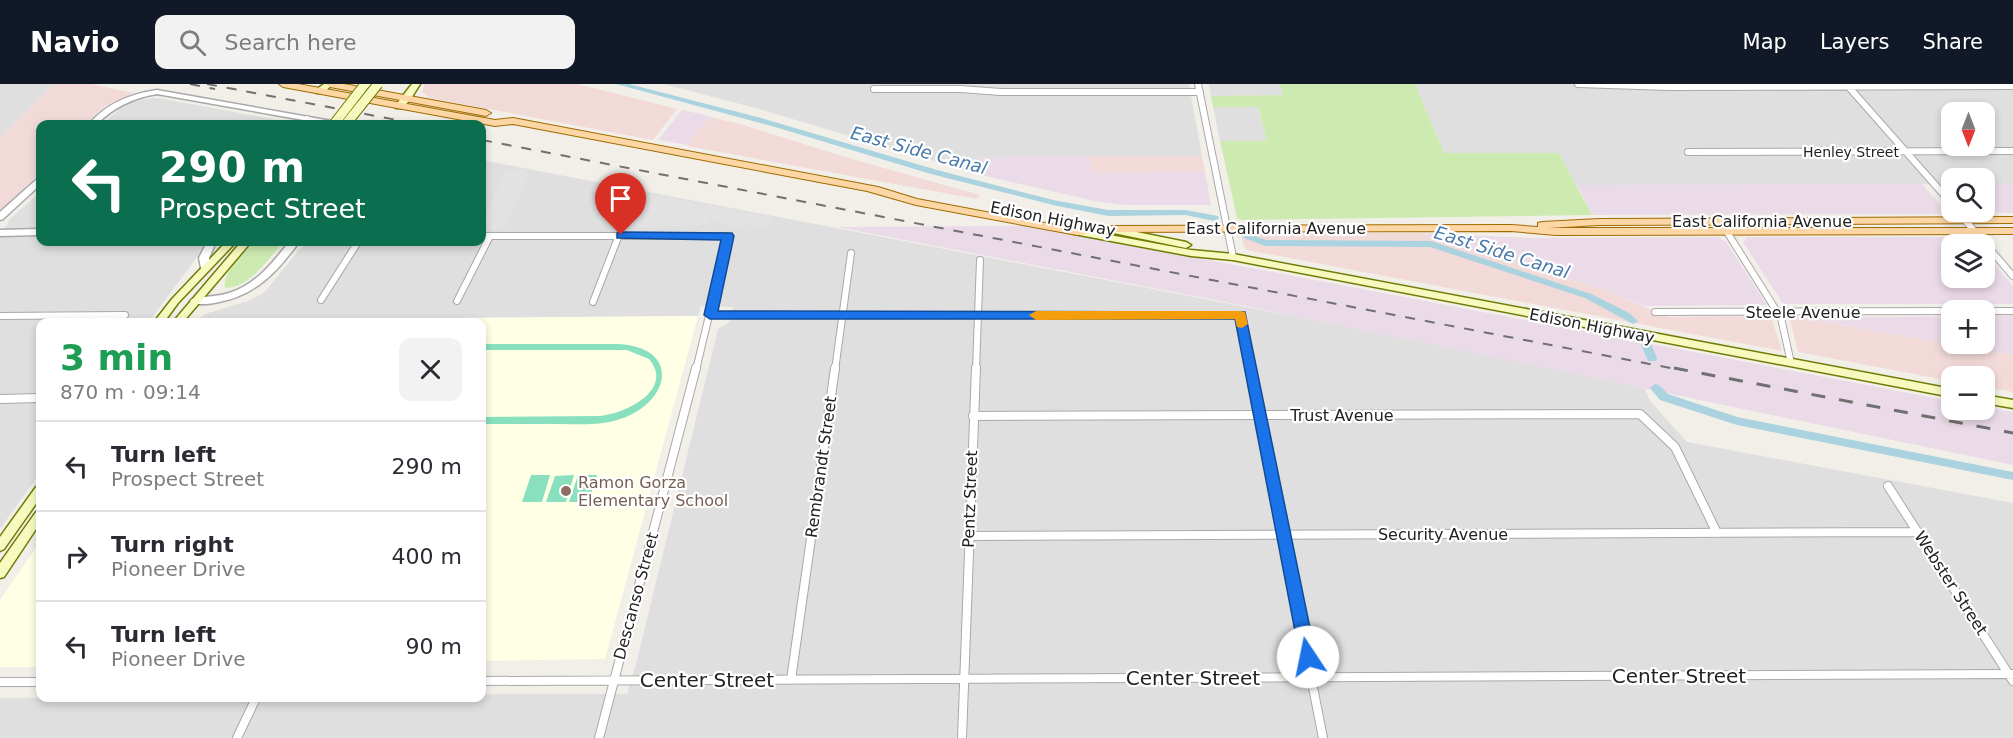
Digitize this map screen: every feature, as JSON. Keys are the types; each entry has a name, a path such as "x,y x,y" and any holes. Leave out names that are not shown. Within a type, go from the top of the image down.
{"main road":[{"name":"Edison Highway","path":"284,84 478,120"},
{"name":"Edison Highway","path":"329,84 504,116 513,121"},
{"path":"320,91 329,84"},
{"path":"339,120 365,84"},
{"path":"349,120 378,84"},
{"path":"399,106 416,84"},
{"name":"Edison Highway","path":"486,121 513,121 871,189 922,195 1201,248 1233,257 1941,391"},
{"name":"Edison Highway","path":"871,189 916,202 1191,253 1233,257"},
{"name":"East California Avenue","path":"1077,232 1104,229 1511,228 1599,222 1941,220"},
{"name":"East California Avenue","path":"1995,220 2013,220"},
{"path":"1727,232 1730,228 1779,226 1802,221"},
{"name":"East California Avenue","path":"1511,228 1556,232 2013,231"},
{"path":"162,318 227,246"},
{"path":"181,318 243,246"},
{"path":"1995,401 2013,404"},
{"path":"0,546 36,496"},
{"path":"0,573 36,521"}],"street":[{"path":"1198,84 1233,257"},
{"path":"1578,84 1669,87 2013,86"},
{"path":"1847,85 1941,192"},
{"path":"874,89 960,89 1001,92 1200,92"},
{"path":"97,120 111,107 128,98 148,93 170,93 295,120"},
{"name":"Henley Street","path":"1688,152 2013,151"},
{"path":"0,217 36,185"},
{"path":"1968,222 2013,276"},
{"path":"0,233 36,232"},
{"path":"1727,232 1781,318 1791,363"},
{"path":"486,236 619,235 593,302"},
{"name":"Descanso Street","path":"599,738 710,315 728,236 619,235"},
{"path":"206,268 204,258 209,246"},
{"path":"195,301 216,300 239,295 269,272 291,246"},
{"path":"321,300 355,246"},
{"path":"457,301 482,246"},
{"name":"Rembrandt Street","path":"791,680 851,254"},
{"name":"Pentz Street","path":"962,738 976,316 980,260"},
{"name":"Steele Avenue","path":"1655,312 1941,311"},
{"path":"1995,311 2013,311"},
{"path":"0,316 125,315"},
{"path":"710,315 1240,315 1323,738"},
{"path":"0,399 36,398"},
{"name":"Trust Avenue","path":"973,416 1640,414 1675,447 1717,533"},
{"name":"Webster Street","path":"1888,486 2012,676"},
{"name":"Security Avenue","path":"969,536 1918,532"},
{"name":"Center Street","path":"486,681 2012,676"},
{"path":"0,682 36,682"},
{"path":"237,738 254,702"}],"shaded area":[{"path":"0,84 54,84 0,138"},
{"path":"54,84 91,84 134,93 105,106 89,120 36,120 36,176 0,211 0,138"},
{"path":"425,84 577,84 677,109 653,140 430,98 422,92"},
{"path":"664,84 1189,84 1202,156 982,157 981,175 759,109"},
{"path":"1209,84 1280,84 1283,95 1211,96"},
{"path":"1415,84 2013,84 2013,184 1995,184 1995,168 1941,168 1941,184 1576,185 1559,153 1444,153"},
{"path":"164,99 278,120 107,120 120,108 134,101"},
{"path":"1213,107 1258,107 1267,141 1220,141"},
{"path":"682,110 710,116 688,145 658,140"},
{"path":"710,117 980,195 977,199 687,146"},
{"path":"1090,156 1202,156 1205,172 1091,173"},
{"path":"1090,156 1092,173 1205,172 1211,205 1122,205 1094,201 981,175 981,157"},
{"path":"486,161 1641,383 1651,402 1687,442 2013,503 2013,738 0,738 0,698 36,698 36,702 486,702 486,694 627,694 718,329 730,322 733,307 701,306 698,316 200,318 205,314 248,301 264,293 304,246 486,246"},
{"path":"506,169 530,171 504,229 486,229 486,215"},
{"path":"1922,184 1941,206 1941,214 1592,215 1577,185"},
{"path":"1995,184 2013,184 2013,213 1995,213"},
{"path":"640,192 773,218 765,228 743,224 741,228 713,222 715,219 711,218 709,225 702,226 614,227 625,196 639,196"},
{"path":"36,196 36,246 205,246 152,318 36,318 36,479 0,529 0,233 9,220"},
{"path":"1030,226 1941,399 1941,420 1995,420 1995,409 2013,412 2013,465 1256,308 837,227"},
{"path":"1241,233 1420,233 1597,287 1669,317 1771,316 1782,351 1247,250"},
{"path":"1420,233 1532,238 1718,237 1726,242 1767,305 1644,306 1597,287"},
{"path":"1748,237 1941,237 1941,288 1995,288 1995,265 2013,286 2013,304 1995,304 1995,300 1941,300 1941,304 1783,304 1743,242"},
{"path":"2013,315 2013,355 1995,352 1995,316"},
{"name":"Ramon Gorza Elementary School","path":"698,316 605,659 486,661 486,318 446,318"},
{"path":"1789,316 1941,342 1941,354 1995,354 1995,352 2013,355 2013,392 1995,389 1995,366 1941,366 1941,379 1798,352"},
{"path":"1941,316 1941,342 1800,318"},
{"path":"36,548 36,667 0,667 0,600"}],"green space":[{"path":"1280,84 1415,84 1444,153 1559,153 1592,215 1241,220 1237,218 1220,141 1267,141 1258,107 1213,107 1211,96 1283,95"},
{"path":"251,246 280,246 250,278 234,287 225,288 227,275"},
{"path":"486,344 619,344 639,348 653,355 660,365 662,377 650,401 637,411 613,421 590,424 486,424 486,417 600,416 622,411 644,398 652,390 656,381 655,370 649,359 627,350 486,350"},
{"path":"531,475 550,475 542,502 522,502"},
{"path":"574,475 566,502 546,502 555,476"},
{"path":"578,475 597,475 589,502 569,502"}],"waterway":[{"name":"East Side Canal","path":"620,84 758,120 934,172 1053,203 1108,213 1170,212 1200,214 1215,218"},
{"name":"East Side Canal","path":"1247,236 1265,243 1431,244 1588,296 1626,315 1633,321"},
{"name":"East Side Canal","path":"1646,345 1652,358"},
{"name":"East Side Canal","path":"1655,388 1664,397 1737,421 2013,476"}],"railway":[{"path":"190,84 215,89"},
{"path":"207,84 397,120"},
{"path":"486,141 1681,370"},
{"path":"1674,368 2013,433"}],"slow traffic":[{"path":"1036,315 1240,315 1242,324"}],"place":[{"name":"Ramon Gorza Elementary School","path":"566,491"}],"route":[{"path":"621,235 728,236 710,315 1240,315 1308,657"}]}
